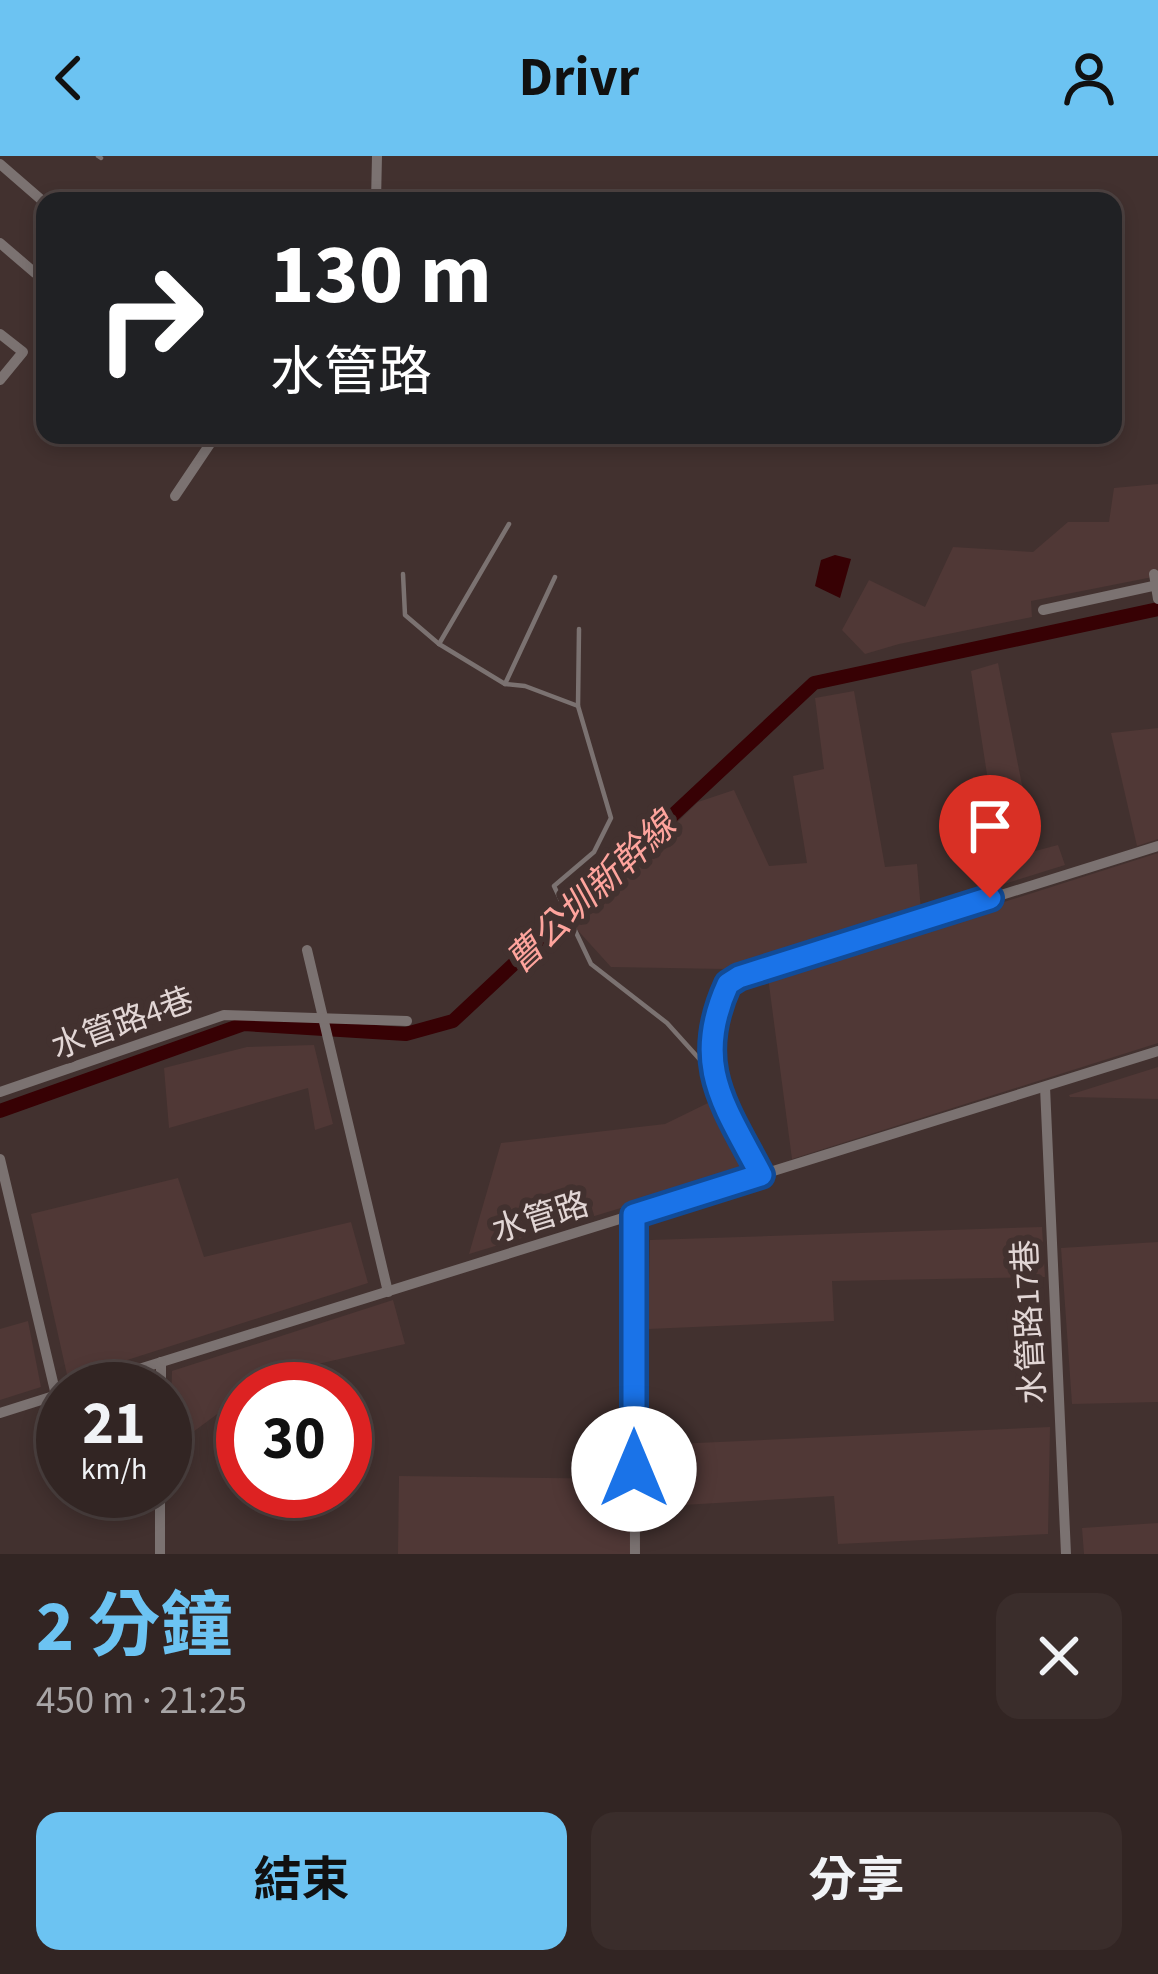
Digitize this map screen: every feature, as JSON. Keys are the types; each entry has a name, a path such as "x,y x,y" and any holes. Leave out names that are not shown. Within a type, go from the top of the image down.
{"street":[{"path":"376,192 377,156"},
{"path":"0,164 36,195"},
{"path":"0,243 35,273"},
{"path":"0,334 23,352 0,380"},
{"path":"175,496 210,444"},
{"path":"1043,610 1157,588"},
{"path":"761,1175 716,1090 711,1055 728,984 1158,846"},
{"path":"307,950 388,1292"},
{"name":"水管路4巷","path":"0,1092 224,1015 407,1021"},
{"name":"水管路","path":"161,1362 1158,1051"},
{"name":"水管路17巷","path":"1045,1087 1066,1554"},
{"path":"0,1159 52,1362"},
{"path":"634,1215 635,1554"},
{"path":"0,1412 36,1401"},
{"path":"160,1518 160,1554"}],"lane":[{"path":"439,644 508,524"},
{"path":"403,574 405,615 439,644 505,684 525,686 578,706"},
{"path":"505,684 555,577"},
{"path":"579,629 578,706 610,818 594,852 555,888 591,964 667,1023 714,1076"}],"shaded area":[{"path":"1158,484 1158,576 1031,601 1032,617 865,654 842,630 869,580 925,607 953,547 1033,552 1068,522 1109,522 1114,488"},
{"path":"835,555 851,559 840,598 815,586 821,560"},
{"path":"998,663 1035,851 1058,845 1065,865 1004,884 971,671"},
{"path":"854,691 885,867 917,864 921,910 725,969 611,967 572,924 698,802 734,790 769,866 807,863 793,776 824,769 815,698"},
{"path":"1158,728 1158,839 1137,846 1111,733"},
{"path":"1158,853 1158,1043 792,1159 768,977"},
{"path":"314,1045 333,1124 315,1130 308,1088 169,1128 164,1068 247,1047"},
{"path":"1158,1067 1158,1099 1069,1095"},
{"path":"708,1103 743,1171 469,1254 501,1143 665,1124"},
{"path":"178,1178 204,1257 351,1222 368,1283 121,1362 64,1362 31,1214"},
{"path":"1042,1227 1045,1277 832,1281 834,1321 648,1329 650,1240"},
{"path":"1158,1242 1158,1402 1072,1404 1061,1248"},
{"path":"393,1300 405,1344 327,1362 216,1362 216,1415 192,1433 192,1365"},
{"path":"28,1321 36,1362 36,1389 0,1400 0,1329"},
{"path":"1050,1427 1048,1534 838,1544 834,1496 649,1507 652,1445"},
{"path":"399,1476 631,1479 630,1554 398,1554"},
{"path":"1158,1523 1158,1554 1084,1554 1082,1528"}],"waterway":[{"name":"曹公圳新幹線","path":"0,1111 244,1024 406,1034 453,1021 814,683 1158,609"}],"route":[{"path":"634,1469 634,1215 761,1175 716,1090 711,1055 728,984 990,898"}]}
